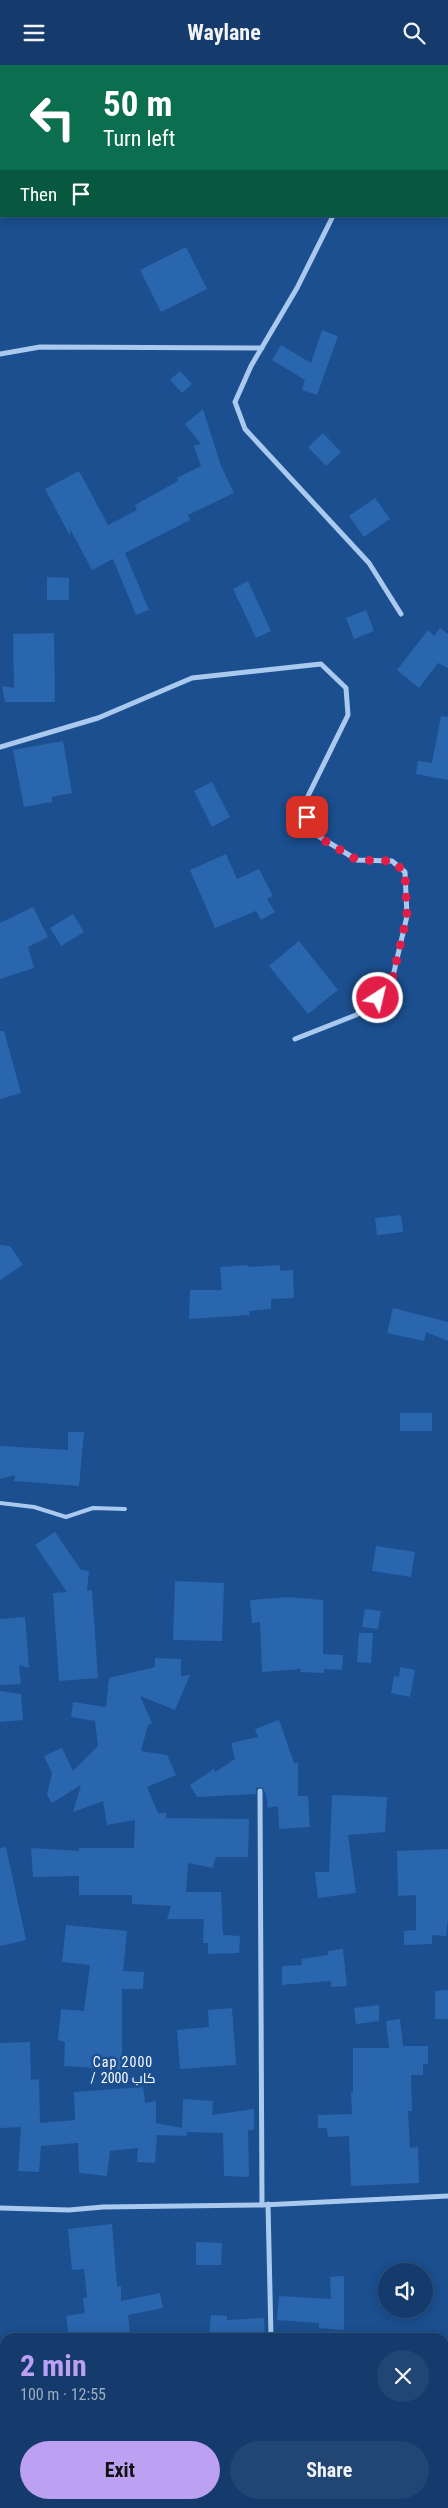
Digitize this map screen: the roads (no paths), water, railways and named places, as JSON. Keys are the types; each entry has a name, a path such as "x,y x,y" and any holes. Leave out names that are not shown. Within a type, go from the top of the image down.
{"street":[{"path":"332,217 297,288 251,366 235,402 245,429 369,563 400,614"},
{"path":"0,354 40,347 262,348"},
{"path":"0,747 98,718 192,678 321,664 346,688 348,715 307,799 307,817 315,835 357,860 392,861 405,872 407,916 390,989 356,1015 295,1039"},
{"path":"260,1791 262,2205"},
{"path":"0,2208 69,2210 103,2207 262,2205 448,2196"},
{"path":"268,2204 271,2333"}],"lane":[{"path":"0,1503 34,1507 66,1517 92,1508 125,1509"}],"district":[{"name":"Cap 2000 / كاب 2000","path":"123,2070"}]}
